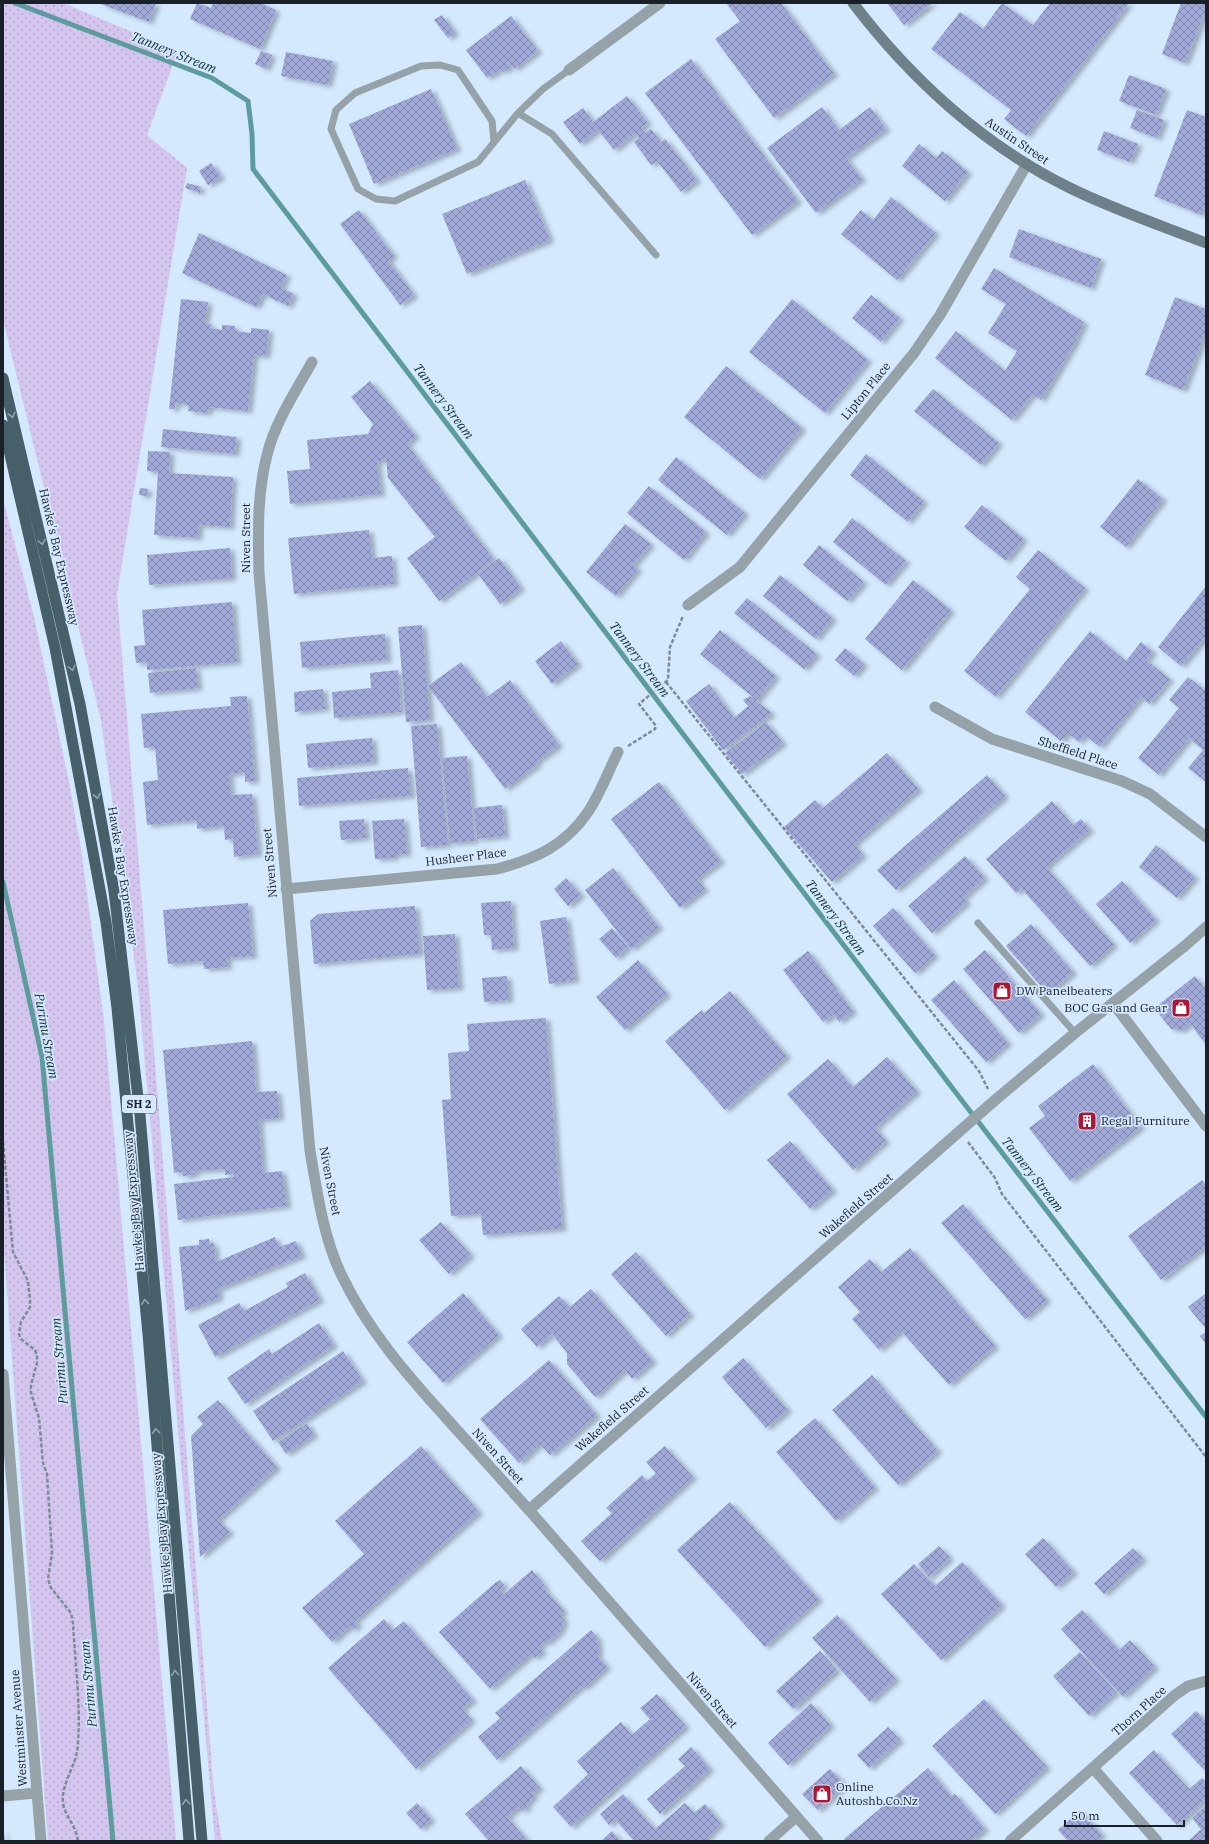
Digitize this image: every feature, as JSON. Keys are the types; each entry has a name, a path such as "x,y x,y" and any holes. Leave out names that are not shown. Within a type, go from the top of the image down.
{"highway":[{"name":"Hawke's Bay Expressway","path":"3,378 80,704 114,891 140,1115 202,1841"},
{"name":"Hawke's Bay Expressway","path":"3,425 55,648 89,823 106,922 115,993 148,1334 189,1841"}],"main road":[{"name":"Austin Street","path":"853,3 891,49 924,84 958,116 1027,164 1093,200 1206,243"}],"street":[{"path":"569,70 660,3"},
{"name":"Lipton Place","path":"688,605 740,567 914,353 940,315 1027,164"},
{"name":"Niven Street","path":"312,362 281,419 267,454 260,488 259,573 310,1151 319,1202 329,1241 340,1273 357,1304 402,1369 529,1510 818,1841"},
{"name":"Sheffield Place","path":"935,707 992,739 1122,781 1150,794 1206,837"},
{"name":"Husheer Place","path":"286,888 497,869 523,862 550,850 567,837 588,812 618,752"},
{"name":"Wakefield Street","path":"529,1510 991,1104 1075,1033 1186,946 1206,927"},
{"path":"1113,1004 1206,1126"},
{"name":"Westminster Avenue","path":"3,1374 41,1841"},
{"name":"Thorn Place","path":"1010,1841 1175,1695 1188,1686 1206,1682"},
{"path":"1093,1768 1157,1841"},
{"path":"3,1796 36,1793"},
{"path":"769,1841 796,1817"}],"lane":[{"path":"494,142 492,121 458,70 440,65 421,66 355,93 336,110 331,129 358,189 376,199 395,201 478,162 518,113 544,89 569,70"},
{"path":"518,113 552,134 656,255"},
{"path":"978,923 1075,1033"}],"path":[{"path":"618,752 655,729 656,726 639,704 668,680 670,647 688,605"},
{"path":"666,682 979,1071 991,1104"},
{"path":"960,1132 995,1178 1002,1194 1206,1457"},
{"path":"3,1142 13,1252 28,1281 30,1300 30,1307 21,1322 19,1334 21,1339 35,1350 37,1355 37,1363 31,1385 31,1393 39,1418 43,1463 47,1474 52,1553 48,1579 51,1588 71,1613 78,1730 76,1753 72,1771 63,1795 63,1803 77,1830 78,1841"}],"shaded area":[{"path":"3,3 63,3 178,51 147,135 187,168 117,594 214,1792 222,1841 215,1841 138,986 101,720 3,320"},
{"path":"3,499 34,617 69,782 81,849 104,1021 176,1841 48,1841 3,1238"}],"building":[{"path":"98,3 156,3 149,22"},
{"path":"197,3 211,8 213,3 260,3 276,10 260,49 190,19"},
{"path":"726,3 781,3 834,74 774,118 715,39 740,21"},
{"path":"887,3 933,3 904,25"},
{"path":"1002,3 1033,25 1050,3 1129,3 1026,136 1004,119 1011,110 931,49 960,12 983,29"},
{"path":"1181,3 1206,3 1206,9 1185,63 1162,54"},
{"path":"442,15 455,33 448,38 434,20"},
{"path":"511,16 538,51 514,69 509,62 510,67 503,72 501,69 487,78 466,50"},
{"path":"261,51 272,55 266,69 255,64"},
{"path":"286,52 333,61 328,85 281,76"},
{"path":"691,59 798,201 752,235 645,93"},
{"path":"1129,75 1166,89 1156,115 1119,101"},
{"path":"431,89 457,149 374,184 349,124"},
{"path":"627,96 648,123 641,128 645,133 651,129 661,142 665,139 697,180 681,192 657,161 651,165 634,142 639,138 635,133 614,150 598,130 580,144 563,122 583,108 593,122"},
{"path":"822,107 839,130 870,107 886,129 846,158 862,179 816,213 767,148"},
{"path":"1137,110 1164,120 1157,138 1130,128"},
{"path":"1187,110 1206,117 1206,205 1202,215 1154,196"},
{"path":"1104,131 1138,144 1130,162 1097,150"},
{"path":"919,144 936,158 942,151 968,172 945,201 902,166"},
{"path":"211,163 221,177 208,185 199,171"},
{"path":"525,180 550,240 467,274 442,214"},
{"path":"187,183 201,187 200,193 185,188"},
{"path":"891,197 936,233 897,280 841,234 861,210 873,220"},
{"path":"359,210 394,256 388,260 414,295 400,305 340,224"},
{"path":"1019,229 1101,259 1091,288 1009,257"},
{"path":"199,233 287,275 281,288 294,294 288,306 263,294 256,307 182,273"},
{"path":"994,268 1084,322 1074,344 1041,400 1033,394 1012,420 935,358 956,331 1005,371 1017,351 988,333 1006,304 981,289"},
{"path":"871,295 900,318 881,342 852,318"},
{"path":"1175,297 1206,309 1206,331 1183,390 1145,375"},
{"path":"181,299 208,302 205,323 211,324 210,328 222,330 222,325 235,326 235,331 251,333 251,328 269,330 266,356 254,355 248,411 209,407 208,413 188,411 189,405 176,403 175,409 169,409"},
{"path":"792,299 868,360 825,413 749,352"},
{"path":"726,366 802,428 760,479 684,417"},
{"path":"370,381 416,436 407,444 494,560 439,601 407,558 435,537 388,478 386,459 377,462 381,494 290,504 287,471 310,469 307,440 368,434 373,424 351,397"},
{"path":"933,389 999,443 981,465 914,411"},
{"path":"163,429 237,437 235,454 161,447"},
{"path":"148,451 170,452 169,473 233,477 230,527 199,525 198,538 154,535 158,472 147,471"},
{"path":"866,454 924,501 908,522 850,475"},
{"path":"676,457 745,513 727,535 658,480"},
{"path":"1138,479 1163,499 1126,547 1100,527"},
{"path":"649,486 706,532 684,560 627,513"},
{"path":"140,488 148,489 147,496 139,495"},
{"path":"982,505 1024,539 1006,561 964,527"},
{"path":"852,518 906,561 886,585 833,542"},
{"path":"625,524 651,544 633,565 638,569 616,596 586,572"},
{"path":"369,530 372,558 392,556 394,584 294,594 288,538"},
{"path":"819,545 864,582 847,601 803,565"},
{"path":"230,548 232,578 149,585 147,555"},
{"path":"1038,550 1085,588 996,697 964,671 1030,589 1016,577"},
{"path":"499,558 521,588 500,604 478,574"},
{"path":"780,575 833,618 816,639 763,596"},
{"path":"913,580 951,610 902,670 865,639"},
{"path":"1206,586 1206,636 1181,666 1158,647"},
{"path":"747,598 817,654 804,669 734,613"},
{"path":"232,602 237,662 147,670 147,662 136,663 134,646 145,645 142,610"},
{"path":"422,625 430,720 406,722 398,627"},
{"path":"720,630 776,676 756,701 772,713 723,750 686,701 709,684 734,718 748,706 743,700 750,696 754,698 700,654"},
{"path":"1090,631 1126,661 1141,642 1153,652 1146,660 1170,679 1149,704 1141,697 1100,747 1085,735 1079,742 1068,733 1061,741 1025,712"},
{"path":"385,634 387,660 302,668 300,642"},
{"path":"561,641 578,664 552,684 535,661"},
{"path":"845,648 864,664 854,676 835,660"},
{"path":"461,662 487,697 510,680 559,745 536,762 538,764 505,789 428,686"},
{"path":"196,668 198,688 150,693 148,673"},
{"path":"398,670 401,712 334,718 332,692 371,688 370,673"},
{"path":"1188,677 1206,691 1206,782 1188,768 1203,750 1189,738 1159,775 1138,758 1179,708 1169,700"},
{"path":"323,689 325,709 295,712 294,692"},
{"path":"247,696 255,781 245,782 245,772 229,774 231,795 252,794 258,854 234,857 233,839 225,840 224,826 197,829 197,820 147,825 143,782 158,780 155,747 144,748 141,714 231,706 230,697"},
{"path":"766,722 783,743 742,774 725,753"},
{"path":"437,724 448,845 421,847 411,726"},
{"path":"372,738 374,762 308,768 306,744"},
{"path":"887,753 919,789 854,844 863,855 832,882 784,827 815,800 823,808"},
{"path":"467,756 475,841 450,843 442,758"},
{"path":"408,768 411,796 299,806 297,778"},
{"path":"987,775 1005,796 896,890 877,870"},
{"path":"659,782 721,861 697,879 705,889 680,908 611,819"},
{"path":"1052,801 1073,825 1081,819 1090,830 1046,867 1114,945 1090,966 1022,889 1016,893 986,859"},
{"path":"502,805 505,836 477,839 474,808"},
{"path":"364,819 366,838 341,840 339,821"},
{"path":"404,819 407,854 394,855 394,858 375,859 372,821"},
{"path":"1156,845 1195,877 1177,898 1139,867"},
{"path":"965,856 985,878 963,898 967,902 932,933 908,906"},
{"path":"613,868 659,927 631,949 585,890"},
{"path":"566,878 581,895 568,906 554,889"},
{"path":"1122,881 1156,920 1130,943 1096,904"},
{"path":"511,901 514,948 492,950 491,935 484,935 481,903"},
{"path":"248,903 253,956 227,958 228,967 204,969 203,961 168,964 163,910"},
{"path":"415,906 420,954 314,964 310,921 318,914"},
{"path":"893,908 935,955 915,973 873,926"},
{"path":"566,917 575,980 549,984 540,921"},
{"path":"1031,924 1073,972 1048,994 1006,946"},
{"path":"612,928 628,947 616,958 599,939"},
{"path":"455,934 459,988 427,990 423,936"},
{"name":"DW Panelbeaters","path":"985,950 1041,1014 1019,1033 963,969"},
{"path":"808,951 853,1011 839,1022 834,1014 823,1022 783,970"},
{"path":"638,960 667,994 625,1030 596,997"},
{"path":"507,976 509,1000 484,1002 482,978"},
{"name":"BOC Gas and Gear","path":"1195,976 1206,990 1206,1045 1190,1023 1183,1030 1171,1029 1156,1010 1157,1006"},
{"path":"954,980 1008,1043 986,1062 931,1000"},
{"path":"730,991 787,1056 725,1110 665,1041 702,1010 704,1013"},
{"path":"546,1018 562,1229 483,1235 481,1214 451,1216 442,1100 451,1099 448,1053 469,1051 467,1024"},
{"path":"252,1041 256,1092 277,1091 280,1118 259,1120 263,1173 282,1171 287,1206 178,1220 174,1184 234,1177 234,1174 225,1175 225,1169 194,1171 195,1175 183,1176 182,1172 174,1173 163,1050"},
{"path":"887,1057 917,1091 875,1128 886,1141 853,1170 787,1094 828,1059 853,1087"},
{"name":"Regal Furniture","path":"1093,1064 1141,1127 1070,1181 1029,1128 1045,1116 1038,1106"},
{"path":"790,1141 833,1190 810,1209 767,1160"},
{"path":"1202,1180 1206,1185 1206,1246 1161,1280 1128,1236"},
{"path":"963,1204 1047,1300 1025,1319 941,1223"},
{"path":"441,1222 471,1255 449,1274 419,1240"},
{"path":"275,1237 279,1247 296,1241 302,1256 218,1289 219,1298 185,1311 179,1247 199,1245 199,1240 209,1239 210,1244 214,1243 216,1262"},
{"path":"910,1248 995,1346 949,1385 901,1331 879,1350 852,1319 860,1312 838,1287 870,1259 881,1272"},
{"path":"636,1252 690,1314 666,1336 611,1274"},
{"path":"305,1273 320,1300 215,1357 198,1325 239,1303 244,1311 288,1287 286,1283"},
{"path":"591,1289 653,1361 632,1379 625,1370 595,1397 567,1364 567,1353 552,1334 537,1347 521,1329 559,1296 570,1307"},
{"path":"463,1293 499,1335 443,1383 407,1342"},
{"path":"1206,1293 1206,1329 1188,1307"},
{"path":"319,1323 334,1345 245,1404 227,1378 269,1349 272,1354"},
{"path":"1206,1332 1206,1344 1200,1336"},
{"path":"343,1351 363,1381 273,1441 253,1411"},
{"path":"743,1358 788,1410 766,1428 722,1377"},
{"path":"549,1360 597,1415 550,1455 540,1444 519,1463 480,1419"},
{"path":"872,1375 938,1451 898,1485 832,1410"},
{"path":"218,1400 277,1467 218,1520 230,1532 200,1557 191,1436 203,1424 197,1417"},
{"path":"815,1418 875,1487 836,1521 776,1452"},
{"path":"307,1423 314,1435 286,1454 278,1442"},
{"path":"421,1446 479,1512 355,1621 358,1625 353,1630 350,1626 332,1642 302,1608 364,1554 335,1521"},
{"path":"665,1446 693,1477 600,1561 581,1541 612,1513 606,1508 642,1475 647,1481 656,1473 646,1462"},
{"path":"730,1502 819,1599 765,1647 677,1550"},
{"path":"1043,1538 1074,1572 1056,1587 1025,1554"},
{"path":"939,1546 950,1558 929,1577 918,1564"},
{"path":"1133,1548 1143,1559 1104,1594 1094,1583"},
{"path":"962,1562 1002,1605 941,1660 881,1594 914,1564 935,1586"},
{"path":"532,1570 545,1586 543,1587 564,1611 560,1615 565,1621 562,1623 564,1625 559,1630 561,1631 547,1643 545,1641 539,1647 543,1651 534,1658 531,1654 490,1689 439,1632 495,1583 500,1580 505,1586 500,1589 504,1594"},
{"path":"1082,1610 1119,1650 1130,1640 1155,1667 1123,1697 1061,1629"},
{"path":"837,1615 896,1679 870,1702 812,1638"},
{"path":"384,1619 393,1630 404,1621 473,1700 462,1709 472,1720 416,1769 328,1668"},
{"path":"591,1630 599,1640 596,1642 599,1645 598,1656 607,1667 584,1688 582,1686 497,1760 478,1737 500,1718 495,1713"},
{"path":"820,1651 837,1670 793,1709 776,1691"},
{"path":"1080,1652 1116,1692 1089,1716 1053,1676"},
{"path":"657,1694 686,1726 571,1827 553,1807 588,1774 577,1761 621,1722 632,1735 650,1719 640,1708"},
{"path":"984,1699 1047,1767 995,1814 932,1746"},
{"path":"811,1703 831,1725 788,1765 768,1743"},
{"path":"1196,1711 1206,1721 1206,1772 1171,1734"},
{"path":"888,1727 900,1740 869,1768 857,1755"},
{"path":"691,1747 710,1769 660,1814 647,1799 685,1766 678,1759"},
{"path":"1154,1750 1189,1789 1202,1778 1206,1782 1206,1799 1177,1825 1129,1773"},
{"path":"521,1766 540,1788 532,1794 534,1797 526,1804 528,1806 523,1811 519,1807 507,1817 528,1841 489,1841 465,1814"},
{"path":"928,1768 951,1796 955,1794 985,1829 971,1841 845,1841 844,1839"},
{"path":"830,1769 845,1785 818,1810 802,1794"},
{"path":"623,1794 655,1829 685,1803 694,1813 705,1804 721,1823 704,1841 634,1841 615,1819 609,1825 600,1814"},
{"path":"417,1803 431,1819 421,1829 406,1813"},
{"path":"1206,1805 1206,1841 1188,1841 1201,1829 1192,1818"},
{"path":"1080,1810 1102,1835 1095,1841 1068,1841 1058,1830"},
{"path":"4,1831 5,1841 3,1841"},
{"path":"612,1831 620,1841 601,1841"}],"waterway":[{"name":"Tannery Stream","path":"15,3 212,78 248,101 252,134 253,169 963,1102 1206,1417"},
{"name":"Purimu Stream","path":"3,882 42,1057 113,1841"}],"place":[{"name":"DW Panelbeaters","path":"1002,991"},
{"name":"BOC Gas and Gear","path":"1181,1008"},
{"name":"Regal Furniture","path":"1087,1121"},
{"name":"Online Autoshb.Co.Nz","path":"822,1794"}]}
